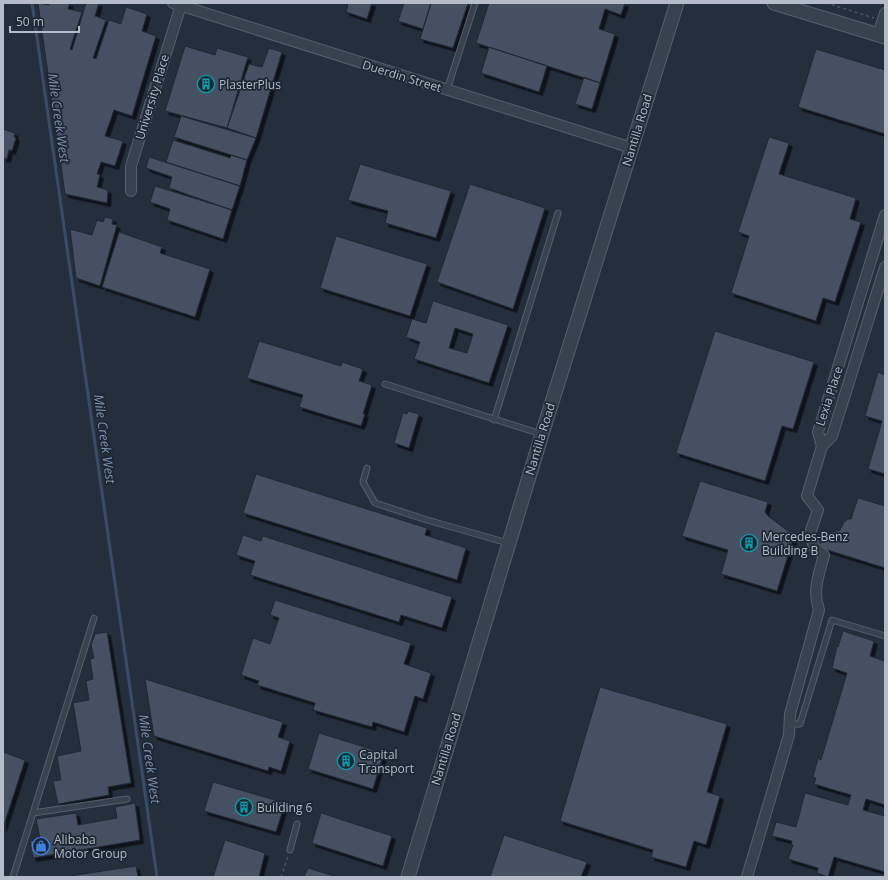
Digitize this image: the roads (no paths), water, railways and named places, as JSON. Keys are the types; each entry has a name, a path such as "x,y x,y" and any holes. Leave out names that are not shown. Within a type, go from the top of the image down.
{"street":[{"name":"Nantilla Road","path":"408,877 508,543 677,3"},
{"path":"774,3 882,36 884,17"},
{"name":"Duerdin Street","path":"177,4 632,148"},
{"name":"University Place","path":"131,190 131,166 177,4"},
{"name":"Lexia Place","path":"822,446 818,432 885,215"},
{"name":"Lexia Place","path":"789,724 790,714 819,610 815,592 824,555 814,547 810,533 818,510 807,496 822,446 832,436 885,267"},
{"path":"865,281 880,285"},
{"path":"845,346 859,351"},
{"path":"749,876 789,735 789,724"}],"lane":[{"path":"447,90 475,3"},
{"path":"494,420 558,213"},
{"path":"385,384 494,420 542,434"},
{"path":"367,468 363,482 376,503 427,520 508,543"},
{"path":"13,877 94,618"},
{"path":"789,724 800,724 832,620 885,636"},
{"path":"33,813 127,798"},
{"path":"290,850 297,824"}],"waterway":[{"name":"Mile Creek West","path":"32,3 157,877"}],"place":[{"name":"PlasterPlus","path":"206,84"},
{"name":"Mercedes-Benz Building B","path":"749,543"},
{"name":"Capital Transport","path":"346,761"},
{"name":"Building 6","path":"244,807"},
{"name":"Alibaba Motor Group","path":"41,846"}]}
